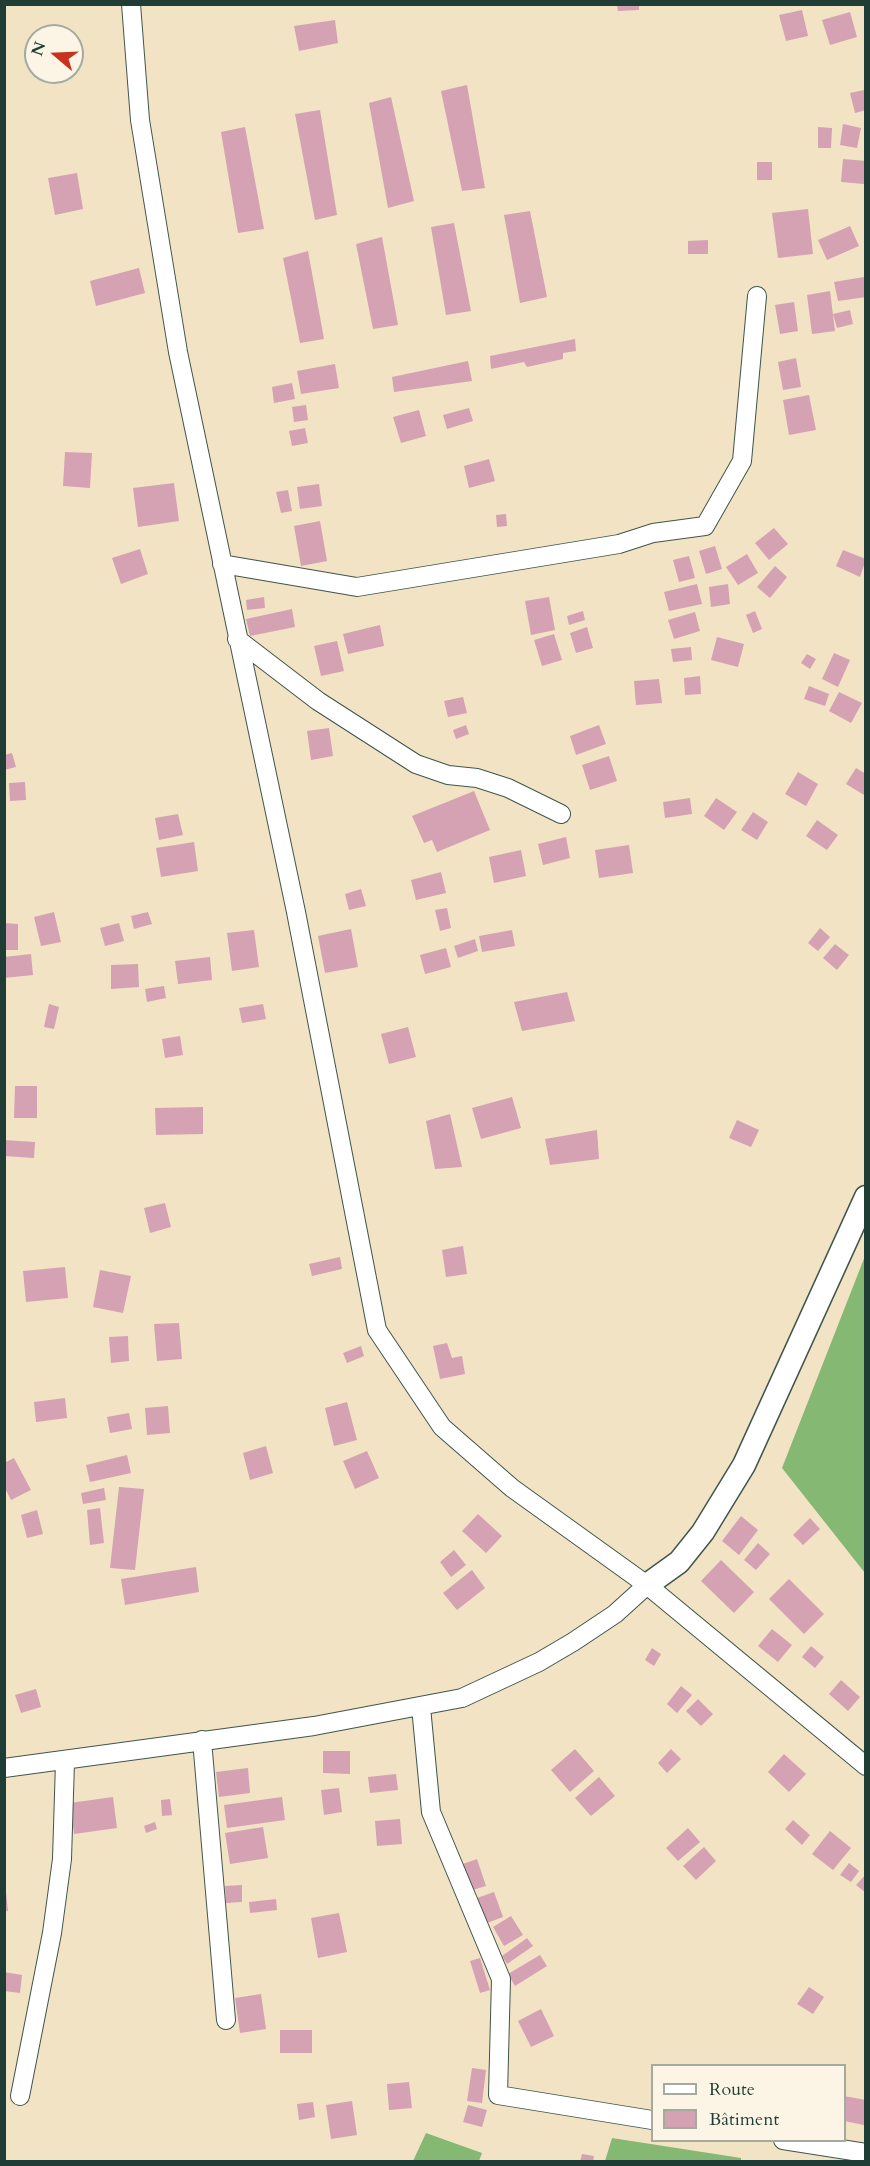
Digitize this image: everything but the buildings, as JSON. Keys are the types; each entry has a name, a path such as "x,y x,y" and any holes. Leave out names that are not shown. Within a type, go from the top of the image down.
{"street":[{"path":"131,4 140,120 178,352 296,912 377,1329 442,1426 512,1488 647,1585 866,1766"},
{"path":"222,564 357,587 619,544 653,533 705,526 742,461 757,296"},
{"path":"237,639 318,701 416,764 448,775 477,778 508,788 561,814"},
{"path":"4,1768 64,1762 202,1740 314,1726 462,1698 539,1662 615,1614 647,1585 679,1562 703,1532 744,1465 866,1197"},
{"path":"421,1707 431,1812 501,1979 498,2095 651,2120"},
{"path":"202,1740 226,2020"},
{"path":"20,2096 52,1934 60,1869 64,1762"},
{"path":"795,2142 866,2154"}],"green space":[{"path":"865,1256 865,1573 782,1468"},
{"path":"426,2133 482,2153 479,2161 413,2161"},
{"path":"612,2138 741,2158 741,2161 605,2161"}]}
